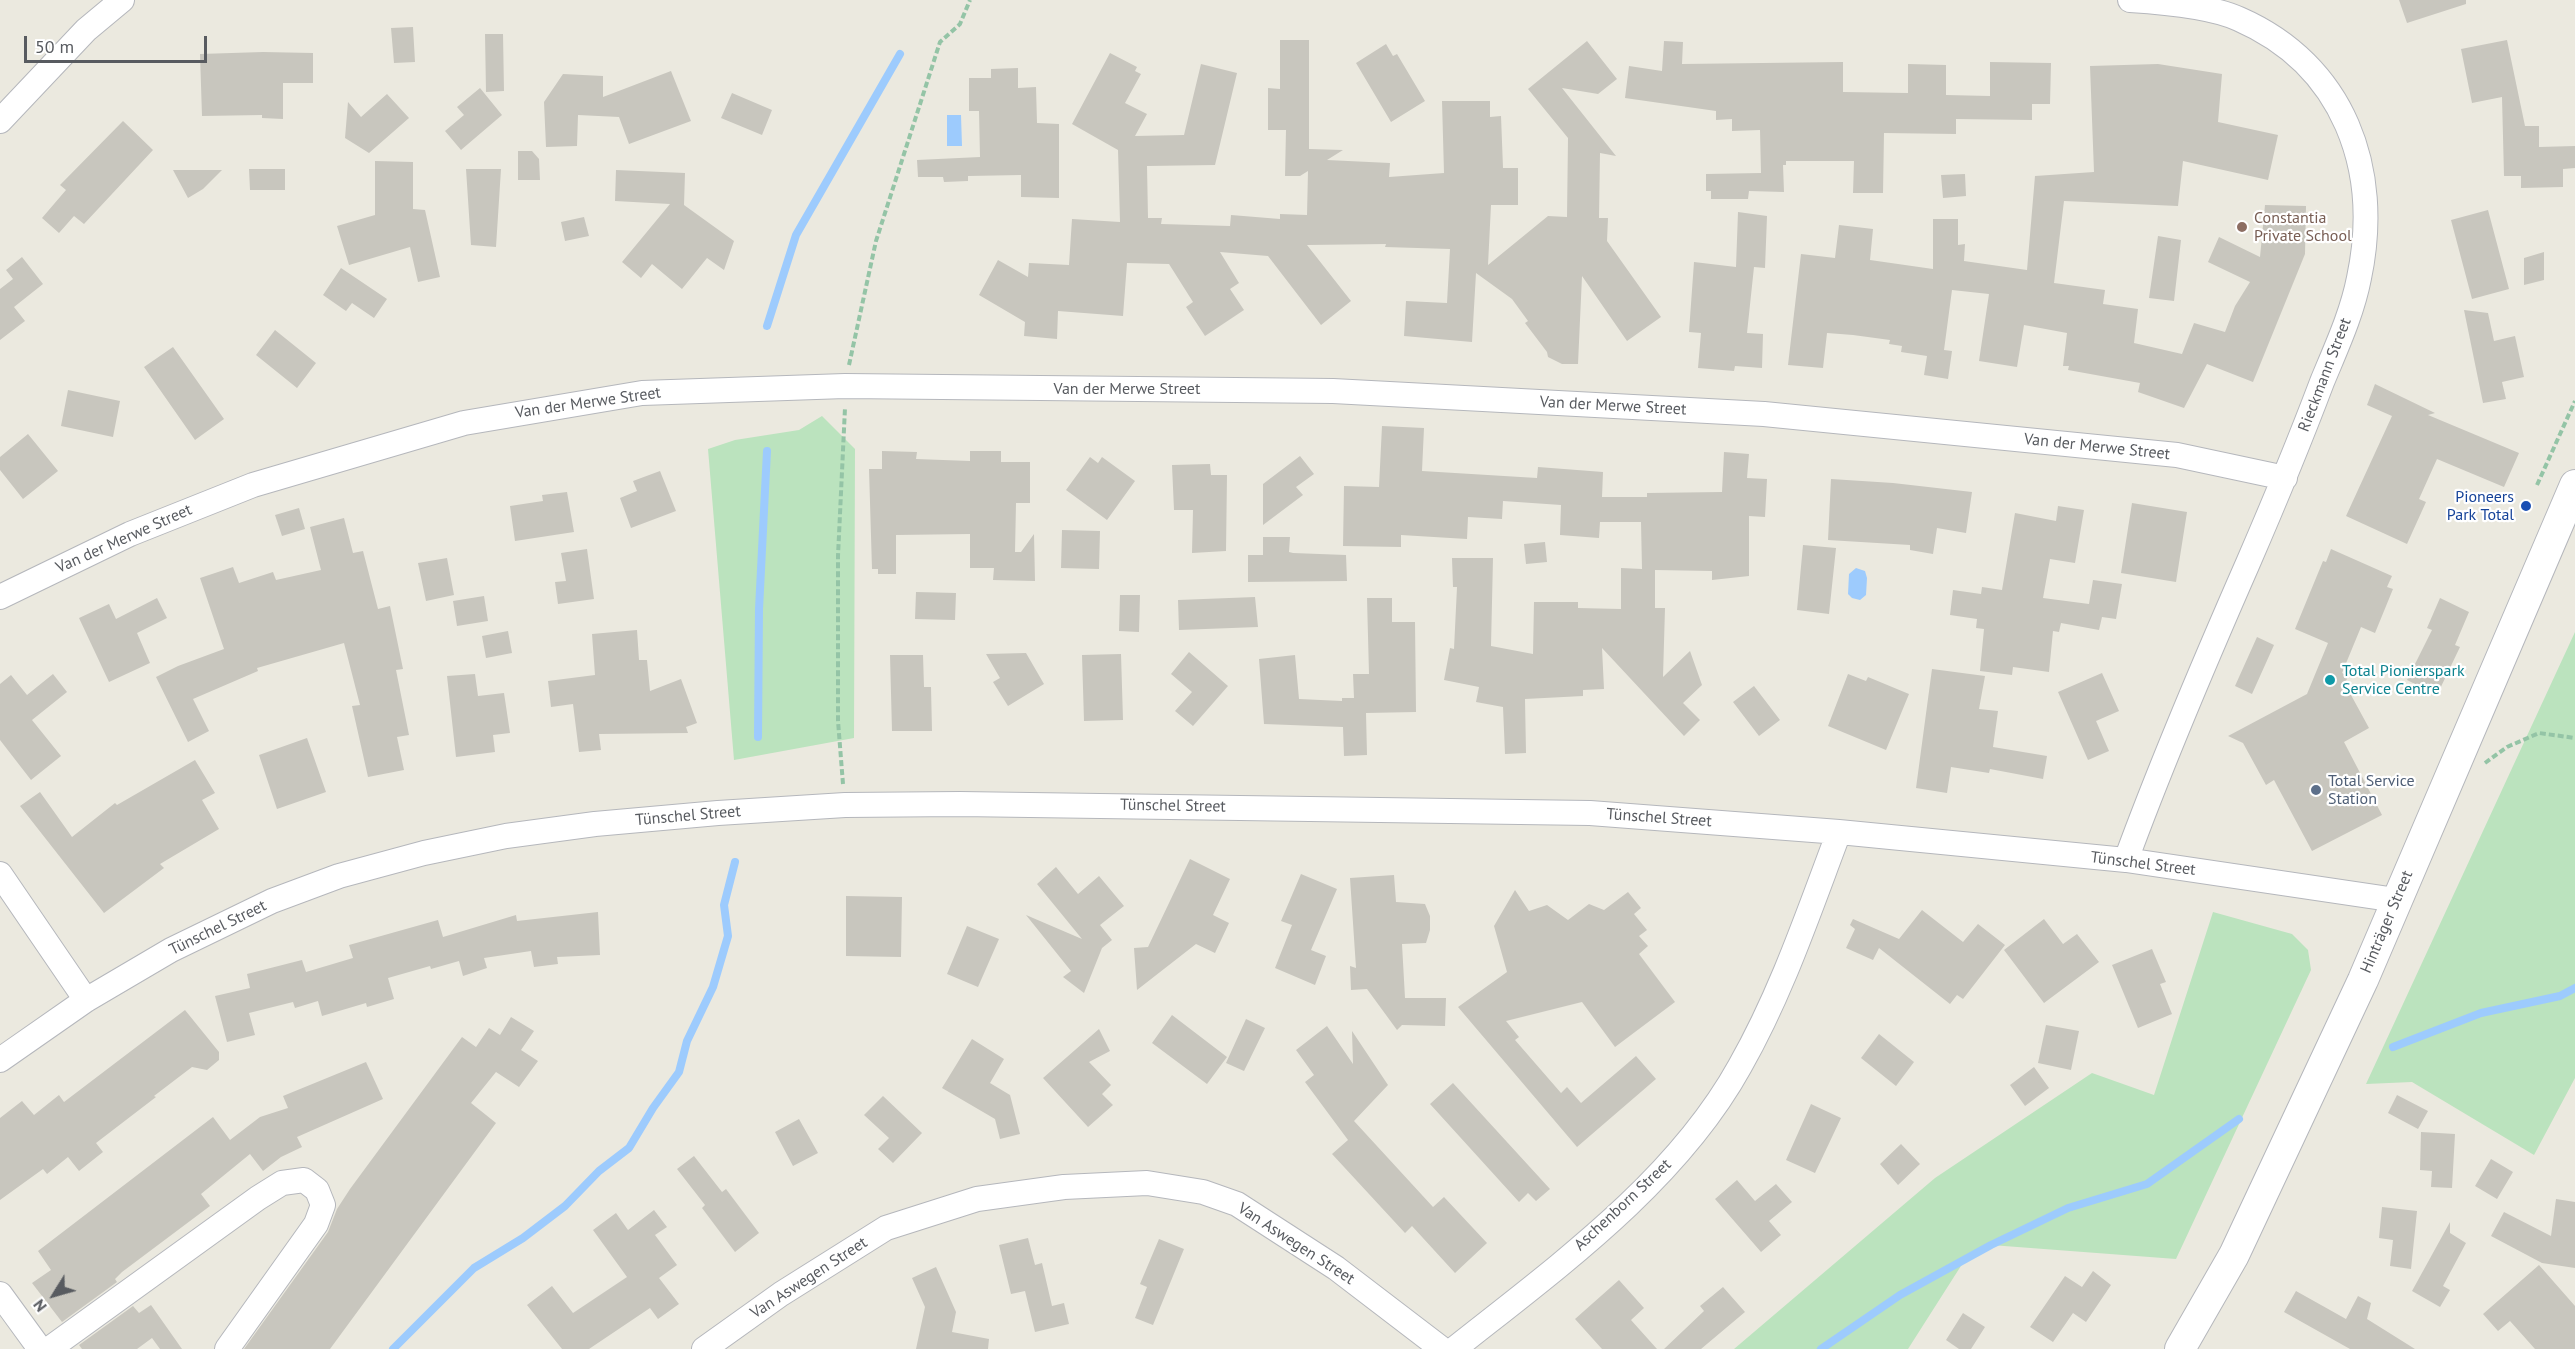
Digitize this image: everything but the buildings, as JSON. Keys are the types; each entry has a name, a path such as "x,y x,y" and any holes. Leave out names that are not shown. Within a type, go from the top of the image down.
{"street":[{"path":"0,122 86,30 122,0"},
{"name":"Rieckmann Street","path":"2126,860 2162,762 2285,478 2345,324 2359,279 2365,221 2360,167 2348,123 2325,83 2292,48 2238,18 2167,2 2130,0"},
{"name":"Van der Merwe Street","path":"0,597 130,534 253,485 464,423 642,393 845,386 1345,391 1764,414 2177,455 2285,478"},
{"name":"Hinträger Street","path":"2180,1349 2234,1255 2362,980 2575,485"},
{"name":"Tünschel Street","path":"0,1060 86,1000 191,940 272,901 339,876 424,853 506,836 595,824 845,805 960,804 1590,813 1839,832 2126,860 2396,900"},
{"name":"Aschenborn Street","path":"1454,1349 1576,1250 1654,1179 1698,1129 1740,1067 1788,968 1839,832"},
{"path":"0,874 86,1000"},
{"path":"49,1349 258,1198 282,1183 304,1180 317,1190 323,1205 315,1224 227,1349"},
{"name":"Van Aswegen Street","path":"704,1349 781,1294 886,1228 977,1199 1064,1187 1147,1183 1203,1192 1237,1204 1336,1268 1442,1349"},
{"path":"0,1294 40,1349"}],"path":[{"path":"2537,485 2575,401"},
{"path":"2479,768 2507,747 2539,733 2575,738"}],"green space":[{"path":"822,416 855,449 854,738 734,760 708,449 735,440 799,430"},
{"path":"2575,632 2575,1078 2534,1155 2412,1082 2366,1084"},
{"path":"2213,912 2292,934 2308,950 2311,970 2176,1259 1991,1245 1966,1258 1908,1349 1734,1349 1935,1178 2092,1073 2154,1095"}],"water":[{"path":"947,115 961,115 962,146 947,146"},
{"path":"1856,568 1865,571 1867,578 1866,595 1860,600 1848,594 1849,574"}],"waterway":[{"path":"767,326 796,235 900,54"},
{"path":"758,737 759,609 767,451"},
{"path":"393,1349 474,1268 523,1238 565,1206 599,1171 629,1148 653,1108 679,1072 687,1041 713,987 728,936 724,905 735,862"},
{"path":"2393,1047 2481,1013 2560,996 2575,988"},
{"path":"1821,1349 1900,1295 1991,1245 2068,1208 2147,1184 2239,1119"}],"place":[{"name":"Constantia Private School","path":"2242,227"},
{"name":"Pioneers Park Total","path":"2526,506"},
{"name":"Total Pionierspark Service Centre","path":"2330,680"},
{"name":"Total Service Station","path":"2316,790"}]}
